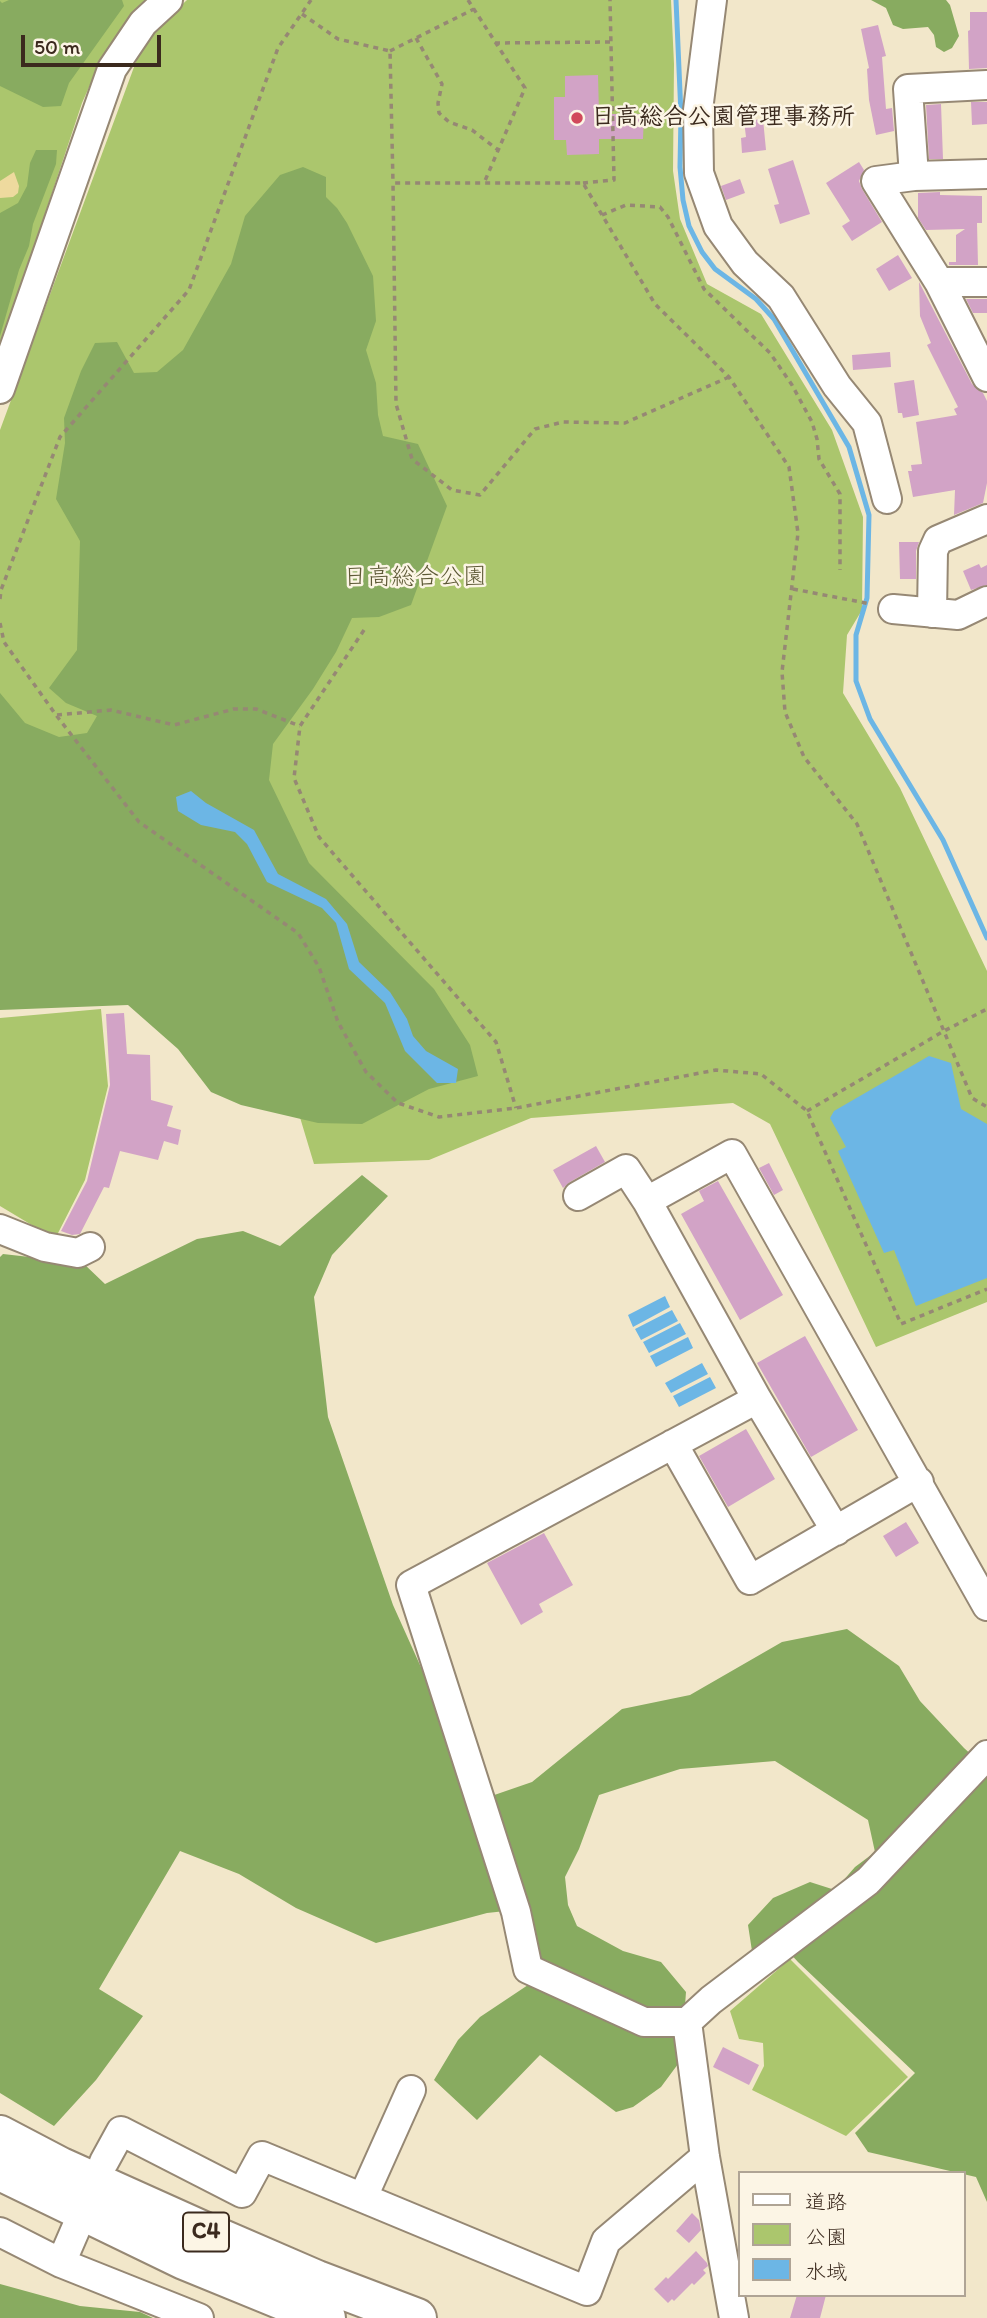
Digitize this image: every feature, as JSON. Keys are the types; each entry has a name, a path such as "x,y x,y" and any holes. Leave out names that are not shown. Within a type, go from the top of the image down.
{"highway":[{"name":"C4","path":"0,2135 61,2167 199,2229 317,2280 417,2318"},
{"name":"C4","path":"0,2171 184,2260 326,2318"}],"street":[{"path":"0,389 112,69 143,23 168,0"},
{"path":"712,0 698,110 699,173 718,226 745,263 781,297 836,386 867,423 887,499"},
{"path":"914,176 908,89 987,85"},
{"path":"987,174 914,176 876,181 939,282 987,377"},
{"path":"939,282 987,282"},
{"path":"932,613 933,551 938,540 987,519"},
{"path":"893,608 958,615 987,601"},
{"path":"647,1201 732,1154 987,1606"},
{"path":"578,1196 626,1169 647,1201 757,1399 836,1531"},
{"path":"0,1229 45,1247 78,1253 90,1247"},
{"path":"757,1399 411,1584 516,1912 528,1969 644,2022 687,2022 711,2000 868,1881 987,1755"},
{"path":"673,1444 750,1580 919,1482"},
{"path":"687,2022 705,2157 734,2318"},
{"path":"363,2197 411,2090"},
{"path":"104,2162 121,2131 242,2193 261,2156 587,2291 606,2241 705,2157"},
{"path":"61,2263 77,2226"},
{"path":"0,2232 61,2263 199,2318"}],"path":[{"path":"0,599 1,590 60,437 189,290 278,48 312,0"},
{"path":"468,0 525,88 484,183"},
{"path":"393,183 583,183 614,180 610,0"},
{"path":"302,13 338,39 390,51 474,9"},
{"path":"416,38 442,85 439,113 449,122 472,130 498,149"},
{"path":"495,43 611,42"},
{"path":"390,51 396,404 412,459 452,490 480,495 535,429 564,422 625,423 729,377"},
{"path":"583,183 655,304 729,377 789,467 798,533 782,672 785,712 804,757 857,824 972,1098 987,1107"},
{"path":"602,215 626,205 660,207 668,217 705,289 770,353 792,385 812,422 819,459 840,494 840,570"},
{"path":"793,589 893,608"},
{"path":"0,623 4,642 56,715 139,822 298,933 319,967 338,1022 366,1072 398,1103 439,1116 516,1108 716,1070 761,1074 807,1111 901,1324 987,1289"},
{"path":"364,630 300,726 294,778 318,837 496,1042 516,1108"},
{"path":"56,715 111,709 174,725 234,709 256,709 300,726"},
{"path":"807,1111 944,1031 986,1010"}],"green space":[{"path":"0,0 146,0 125,23 102,58 82,103 0,349"},
{"path":"9,0 122,0 124,6 69,83 61,106 43,107 0,86 0,1 2,3"},
{"name":"日高総合公園","path":"187,0 671,0 674,64 673,171 680,219 707,284 761,314 832,430 863,517 862,610 847,635 843,693 900,788 987,971 987,1302 876,1347 770,1124 733,1103 531,1118 429,1160 314,1164 256,971 0,781 0,430 144,40"},
{"path":"871,0 946,0 959,36 952,48 944,52 936,47 934,35 928,27 903,29 893,25 886,8"},
{"path":"36,150 57,150 56,164 33,224 29,246 19,270 0,336 0,213 18,203 27,186 30,163"},
{"path":"303,167 326,177 326,197 347,223 373,276 376,321 366,350 376,383 378,415 383,436 418,444 447,506 411,605 379,617 352,618 336,652 313,689 273,744 269,780 309,863 434,989 470,1045 478,1076 429,1089 362,1124 318,1123 241,1105 211,1092 178,1049 128,1005 0,1010 0,693 25,723 59,737 87,733 97,716 66,703 49,688 77,650 80,541 56,499 65,443 64,418 81,371 95,343 117,342 134,373 157,372 183,350 231,264 245,216 280,175"},
{"path":"101,1009 108,1086 85,1180 55,1239 0,1206 0,1018"},
{"path":"362,1175 388,1196 332,1255 314,1297 328,1417 393,1605 433,1694 474,1802 532,1782 622,1709 690,1695 782,1642 847,1629 899,1666 920,1701 987,1769 987,2202 976,2177 966,2175 966,2171 950,2171 868,2152 855,2133 915,2073 784,1947 752,1951 748,1925 773,1898 810,1882 835,1890 855,1867 875,1852 868,1820 775,1761 680,1769 599,1795 579,1849 565,1877 568,1905 577,1926 623,1951 661,1962 686,1992 681,2060 661,2087 633,2107 616,2112 540,2055 477,2120 434,2080 458,2040 480,2017 537,1979 534,1924 524,1909 487,1913 376,1943 296,1908 239,1874 180,1851 99,1989 143,2016 96,2080 54,2126 0,2093 0,1257 3,1254 83,1263 105,1284 197,1239 243,1231 280,1246"},
{"path":"790,1959 908,2077 846,2136 752,2090 764,2066 763,2043 739,2039 730,2011"},
{"path":"0,2284 80,2306 140,2312 153,2318 0,2318"}],"sand":[{"path":"14,172 19,186 18,193 13,197 0,198 0,181"}],"water":[{"path":"191,791 206,803 254,830 278,874 326,899 347,924 359,962 390,992 407,1019 413,1036 426,1051 458,1069 456,1083 437,1083 405,1051 385,1003 349,969 336,923 322,908 267,882 247,844 235,832 201,825 178,811 176,797"},
{"path":"929,1056 951,1063 961,1109 987,1124 987,1278 916,1306 894,1250 884,1253 838,1151 846,1147 830,1118 834,1111"},
{"path":"665,1296 670,1307 633,1327 628,1315"},
{"path":"672,1310 678,1321 641,1340 635,1329"},
{"path":"680,1323 686,1334 649,1353 643,1342"},
{"path":"688,1337 693,1348 656,1367 650,1356"},
{"path":"702,1363 708,1374 671,1393 665,1383"},
{"path":"710,1377 716,1388 679,1407 673,1396"}],"building":[{"path":"970,12 987,12 987,68 969,69"},
{"path":"878,25 886,56 882,57 886,109 892,108 894,131 876,135 869,100 869,68 861,29"},
{"name":"日高総合公園管理事務所","path":"598,75 599,114 644,114 643,139 599,139 599,154 567,155 566,140 554,140 554,97 565,97 565,76"},
{"path":"971,102 987,102 987,124 972,125"},
{"path":"941,104 943,159 929,159 926,105"},
{"path":"763,119 766,150 742,153 741,138 746,137 744,121"},
{"path":"793,160 810,214 780,224 774,205 779,204 768,169"},
{"path":"859,162 864,170 859,181 862,189 882,222 852,241 842,226 850,221 826,183"},
{"path":"740,179 745,193 726,200 721,186"},
{"path":"940,192 940,195 982,196 982,223 977,223 978,265 949,265 949,262 956,262 956,235 965,229 926,230 918,218 918,193"},
{"path":"898,255 912,278 889,291 876,269"},
{"path":"919,282 972,384 983,393 987,401 987,483 983,503 954,515 955,490 913,497 908,471 912,471 911,465 922,464 916,422 957,415 954,409 958,407 927,345 931,343 920,316"},
{"path":"966,299 987,299 987,313 973,313"},
{"path":"890,352 891,367 853,370 852,355"},
{"path":"914,380 919,415 903,418 902,413 898,413 894,383"},
{"path":"899,542 919,542 916,551 916,579 900,579"},
{"path":"979,564 981,568 987,565 987,585 971,590 963,571"},
{"path":"124,1013 127,1054 150,1055 151,1100 173,1106 167,1126 181,1130 178,1145 164,1141 158,1160 120,1151 109,1188 104,1187 80,1234 72,1235 61,1231 87,1181 110,1085 106,1014"},
{"path":"596,1146 605,1162 563,1188 553,1170"},
{"path":"769,1163 783,1190 774,1195 759,1168"},
{"path":"718,1181 783,1295 740,1320 681,1214 704,1201 699,1191"},
{"path":"805,1336 858,1430 811,1457 757,1363"},
{"path":"746,1429 775,1479 728,1507 699,1456"},
{"path":"906,1522 919,1543 896,1557 883,1536"},
{"path":"544,1533 573,1585 539,1604 543,1612 521,1625 487,1563"},
{"path":"723,2047 759,2065 749,2085 713,2067"},
{"path":"692,2213 699,2220 701,2230 689,2243 676,2231"},
{"path":"696,2251 707,2263 708,2266 703,2270 706,2273 674,2301 672,2299 668,2303 654,2289"},
{"path":"796,2297 825,2297 820,2318 790,2318"}],"waterway":[{"path":"676,0 681,115 680,167 689,226 702,252 715,269 756,299 774,319 849,447 869,515 867,598 856,635 856,681 870,719 943,840 987,938"}],"place":[{"name":"日高総合公園管理事務所","path":"577,118"}]}
